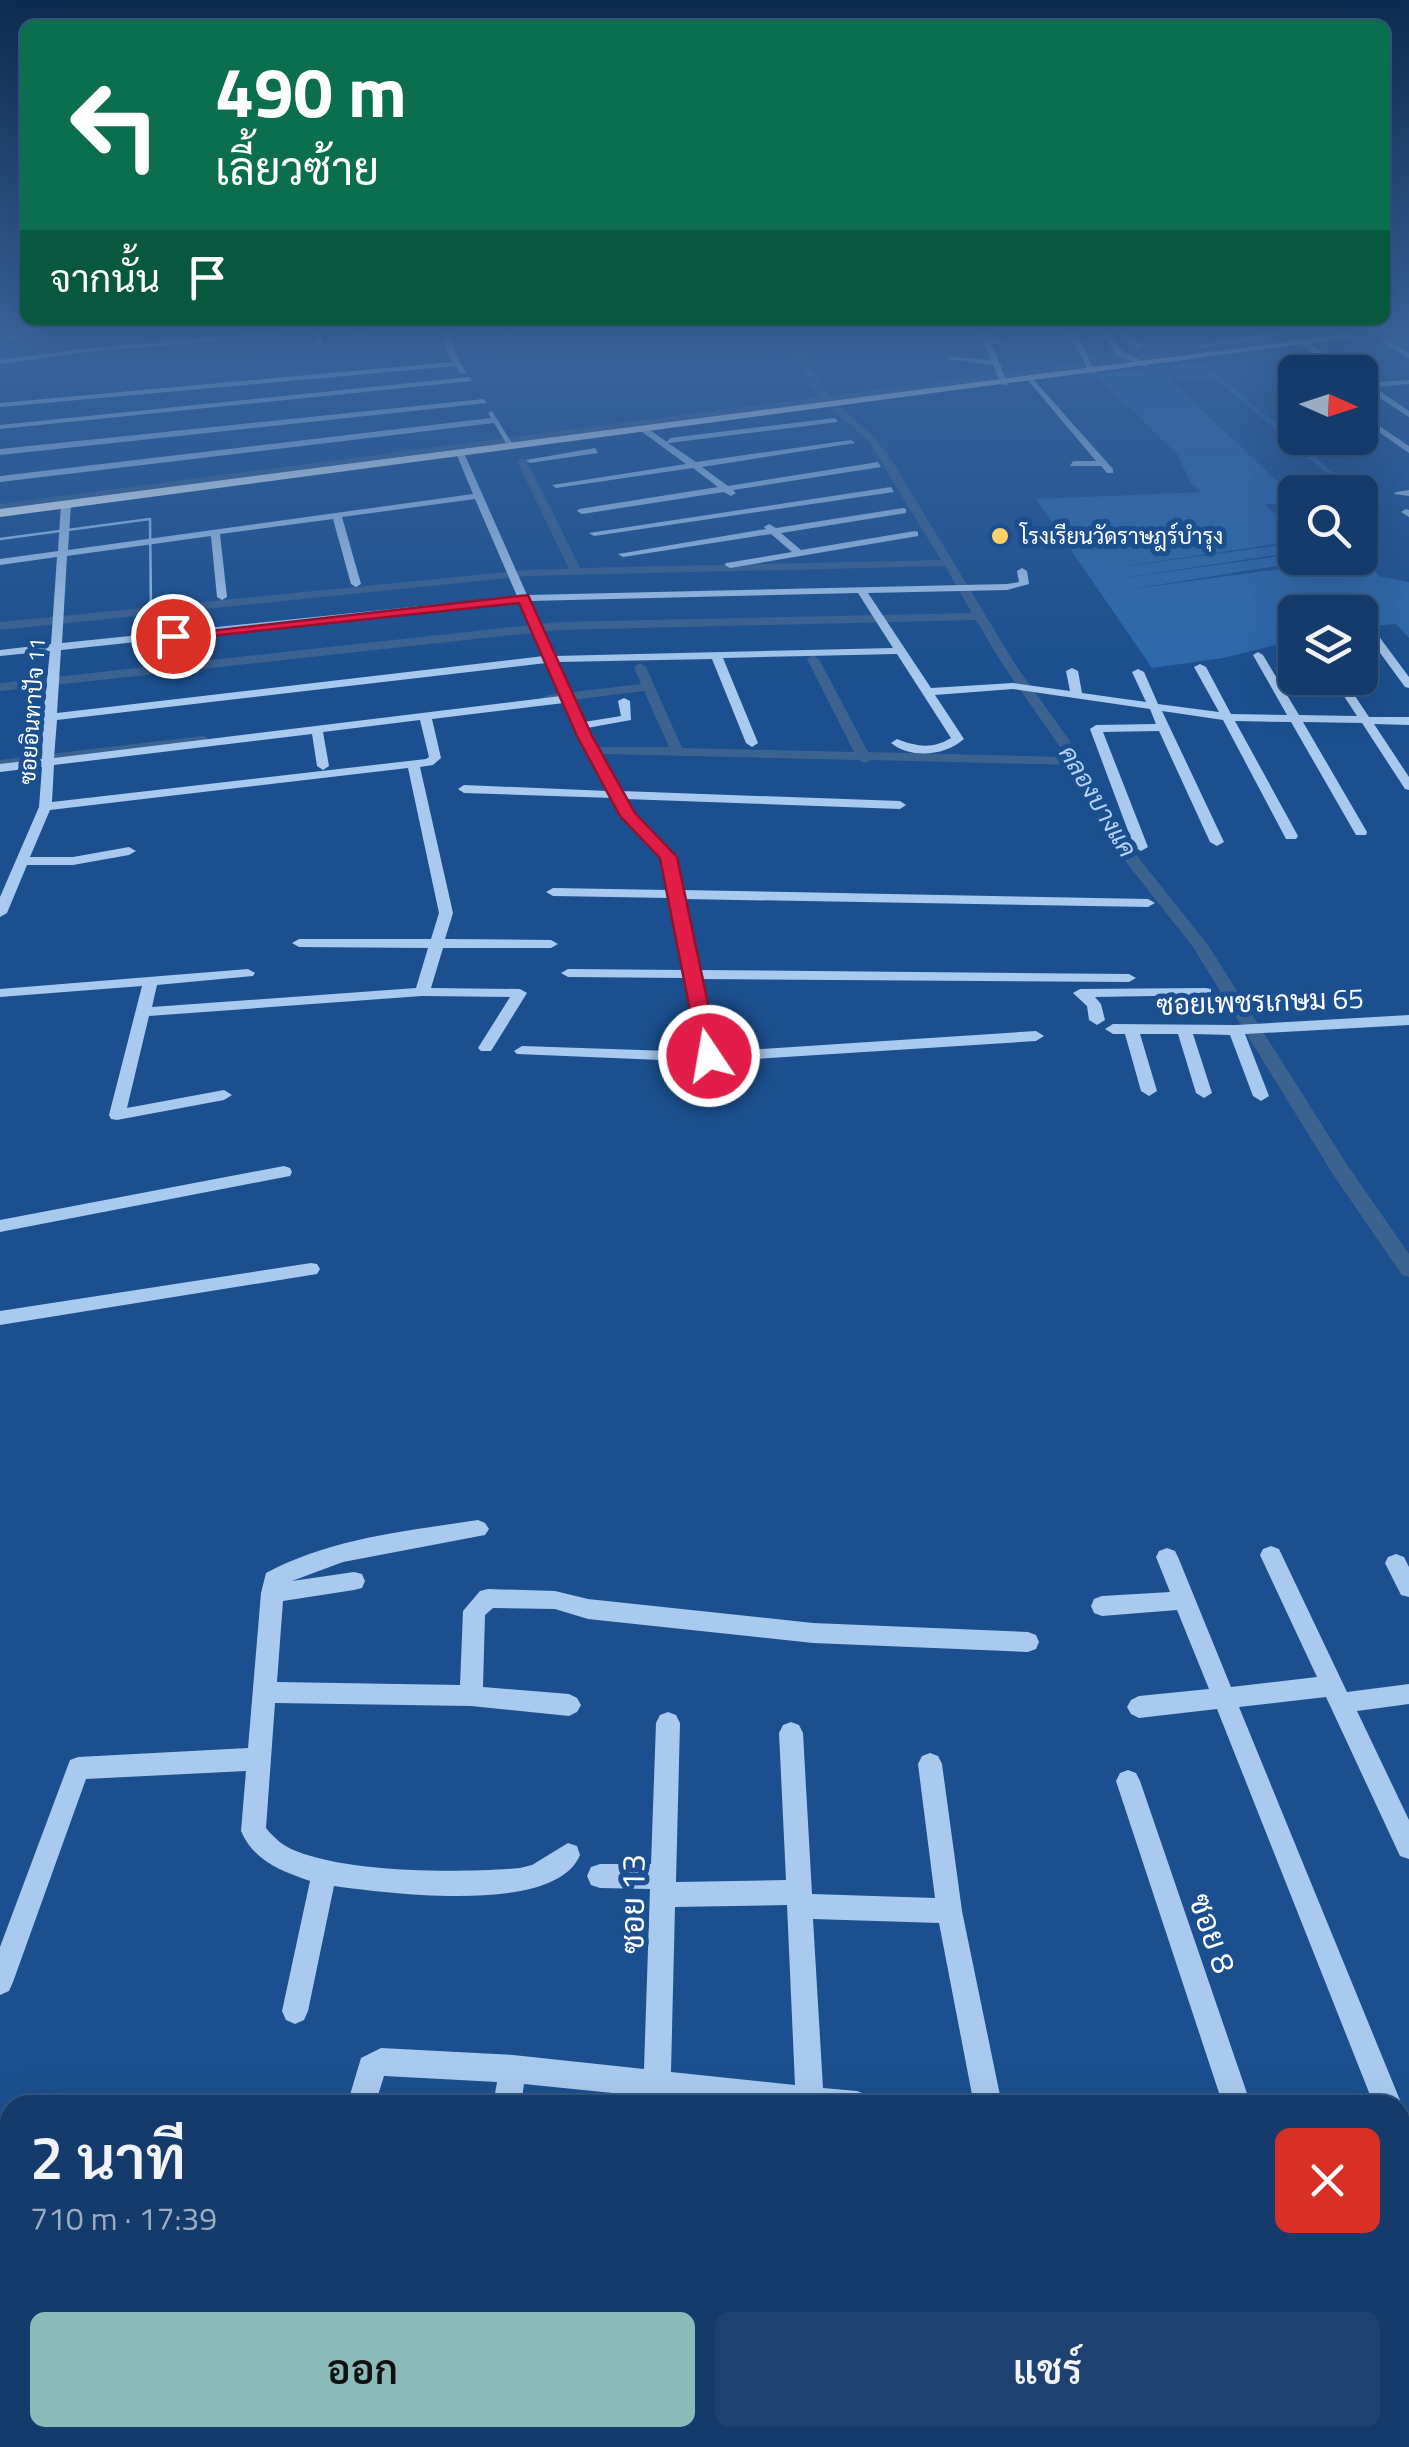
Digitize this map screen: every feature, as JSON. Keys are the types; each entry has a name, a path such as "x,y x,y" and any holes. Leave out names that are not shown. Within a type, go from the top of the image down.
{"main road":[{"path":"0,513 480,449"}],"street":[{"path":"0,469 185,449"},
{"path":"0,479 234,449"},
{"path":"518,449 531,462 595,451"},
{"path":"668,449 675,456 699,465 799,553"},
{"path":"677,449 686,460"},
{"path":"556,485 808,449"},
{"path":"1073,464 1106,467 1090,449"},
{"path":"460,453 580,726 631,820 665,850 709,1056"},
{"path":"582,511 878,465"},
{"path":"594,533 890,490"},
{"path":"0,562 476,496"},
{"name":"ซอยอินทาปัจ 11","path":"0,913 45,807 66,504"},
{"path":"623,554 903,510"},
{"path":"337,516 356,584"},
{"path":"215,533 222,597"},
{"path":"730,565 914,534"},
{"path":"0,654 523,598 970,589 1024,584 1022,571"},
{"path":"863,592 957,742 912,750 897,743"},
{"path":"1378,642 1409,685"},
{"path":"50,716 550,659 900,651"},
{"path":"716,655 752,743"},
{"path":"1258,655 1361,832"},
{"path":"1200,667 1291,836"},
{"path":"1072,671 1077,696"},
{"path":"1138,672 1218,842"},
{"path":"929,694 1014,689 1227,718 1409,721"},
{"path":"1349,695 1409,786"},
{"path":"0,768 48,757 317,730 567,696"},
{"path":"580,726 628,718 624,701"},
{"path":"45,807 413,765 436,758 425,716"},
{"path":"1141,848 1096,729 1164,727"},
{"path":"317,730 323,766"},
{"path":"413,765 446,904 422,992"},
{"path":"464,789 900,805"},
{"path":"20,861 72,860 129,851"},
{"path":"553,892 1148,903"},
{"path":"299,943 551,944"},
{"path":"0,993 248,972"},
{"path":"568,973 1129,978"},
{"path":"1061,977 1094,1004 1098,1020"},
{"path":"150,983 118,1115 224,1095"},
{"path":"142,1012 422,992 520,993 486,1048"},
{"path":"1081,994 1206,992"},
{"name":"ซอยเพชรเกษม 65","path":"1113,1029 1237,1030 1409,1020"},
{"path":"1132,1029 1148,1092"},
{"path":"1184,1030 1204,1094"},
{"path":"1237,1030 1260,1096"},
{"path":"522,1051 709,1056 1036,1036"},
{"path":"0,1226 284,1172"},
{"path":"0,1318 311,1269"},
{"path":"478,1529 287,1571 274,1580 254,1831 269,1850 291,1863 324,1872 463,1882 520,1880 542,1874 568,1856"},
{"path":"1271,1556 1409,1846"},
{"path":"1167,1557 1384,2095"},
{"path":"1396,1563 1409,1588"},
{"path":"272,1594 354,1582"},
{"path":"471,1696 474,1611 488,1598 555,1600 588,1609 813,1633 1028,1642"},
{"path":"1102,1606 1184,1600"},
{"path":"266,1692 471,1696 569,1705"},
{"path":"1139,1706 1337,1694 1409,1694"},
{"name":"ซอย 13","path":"657,2095 668,1724"},
{"path":"791,1733 810,2095"},
{"path":"0,1982 82,1765 258,1759"},
{"path":"930,1764 949,1911 986,2095"},
{"name":"ซอย 8","path":"1128,1781 1234,2095"},
{"path":"295,2011 324,1872"},
{"path":"600,1876 664,1886 949,1911"},
{"path":"364,2095 371,2068 380,2062 513,2070 657,2095"},
{"path":"509,2095 513,2070"}],"shaded area":[{"path":"1172,449 1243,449 1278,482 1278,503 1265,505 1278,516 1278,544 1100,570 1278,545 1278,555 1109,580 1278,556 1278,566 1125,590 1278,569 1278,575 1378,575 1409,582 1409,638 1396,624 1378,626 1378,595 1278,595 1278,644 1223,658 1152,668 1036,499 1202,492 1190,482"},
{"path":"1306,455 1313,455 1336,475 1329,475"}],"waterway":[{"path":"0,507 444,449"},
{"name":"คลองบางแค","path":"879,449 948,563"},
{"path":"522,461 576,572"},
{"path":"0,539 150,519 151,610"},
{"path":"576,572 948,563"},
{"name":"คลองบางแค","path":"948,563 980,616"},
{"path":"0,626 528,573 576,572"},
{"path":"0,687 559,626 980,616"},
{"name":"คลองบางแค","path":"980,616 1077,761"},
{"path":"813,659 863,756"},
{"path":"640,667 649,687"},
{"path":"548,699 649,687"},
{"path":"649,687 677,751"},
{"path":"0,764 202,740"},
{"path":"603,750 863,756"},
{"path":"863,756 1077,761"},
{"name":"คลองบางแค","path":"1077,761 1123,848 1200,945 1341,1171 1409,1270"}],"place":[{"name":"โรงเรียนวัดราษฎร์บำรุง","path":"1000,536"}],"route":[{"path":"173,636 523,598 584,736 628,816 661,845 668,857 709,1056"}]}
